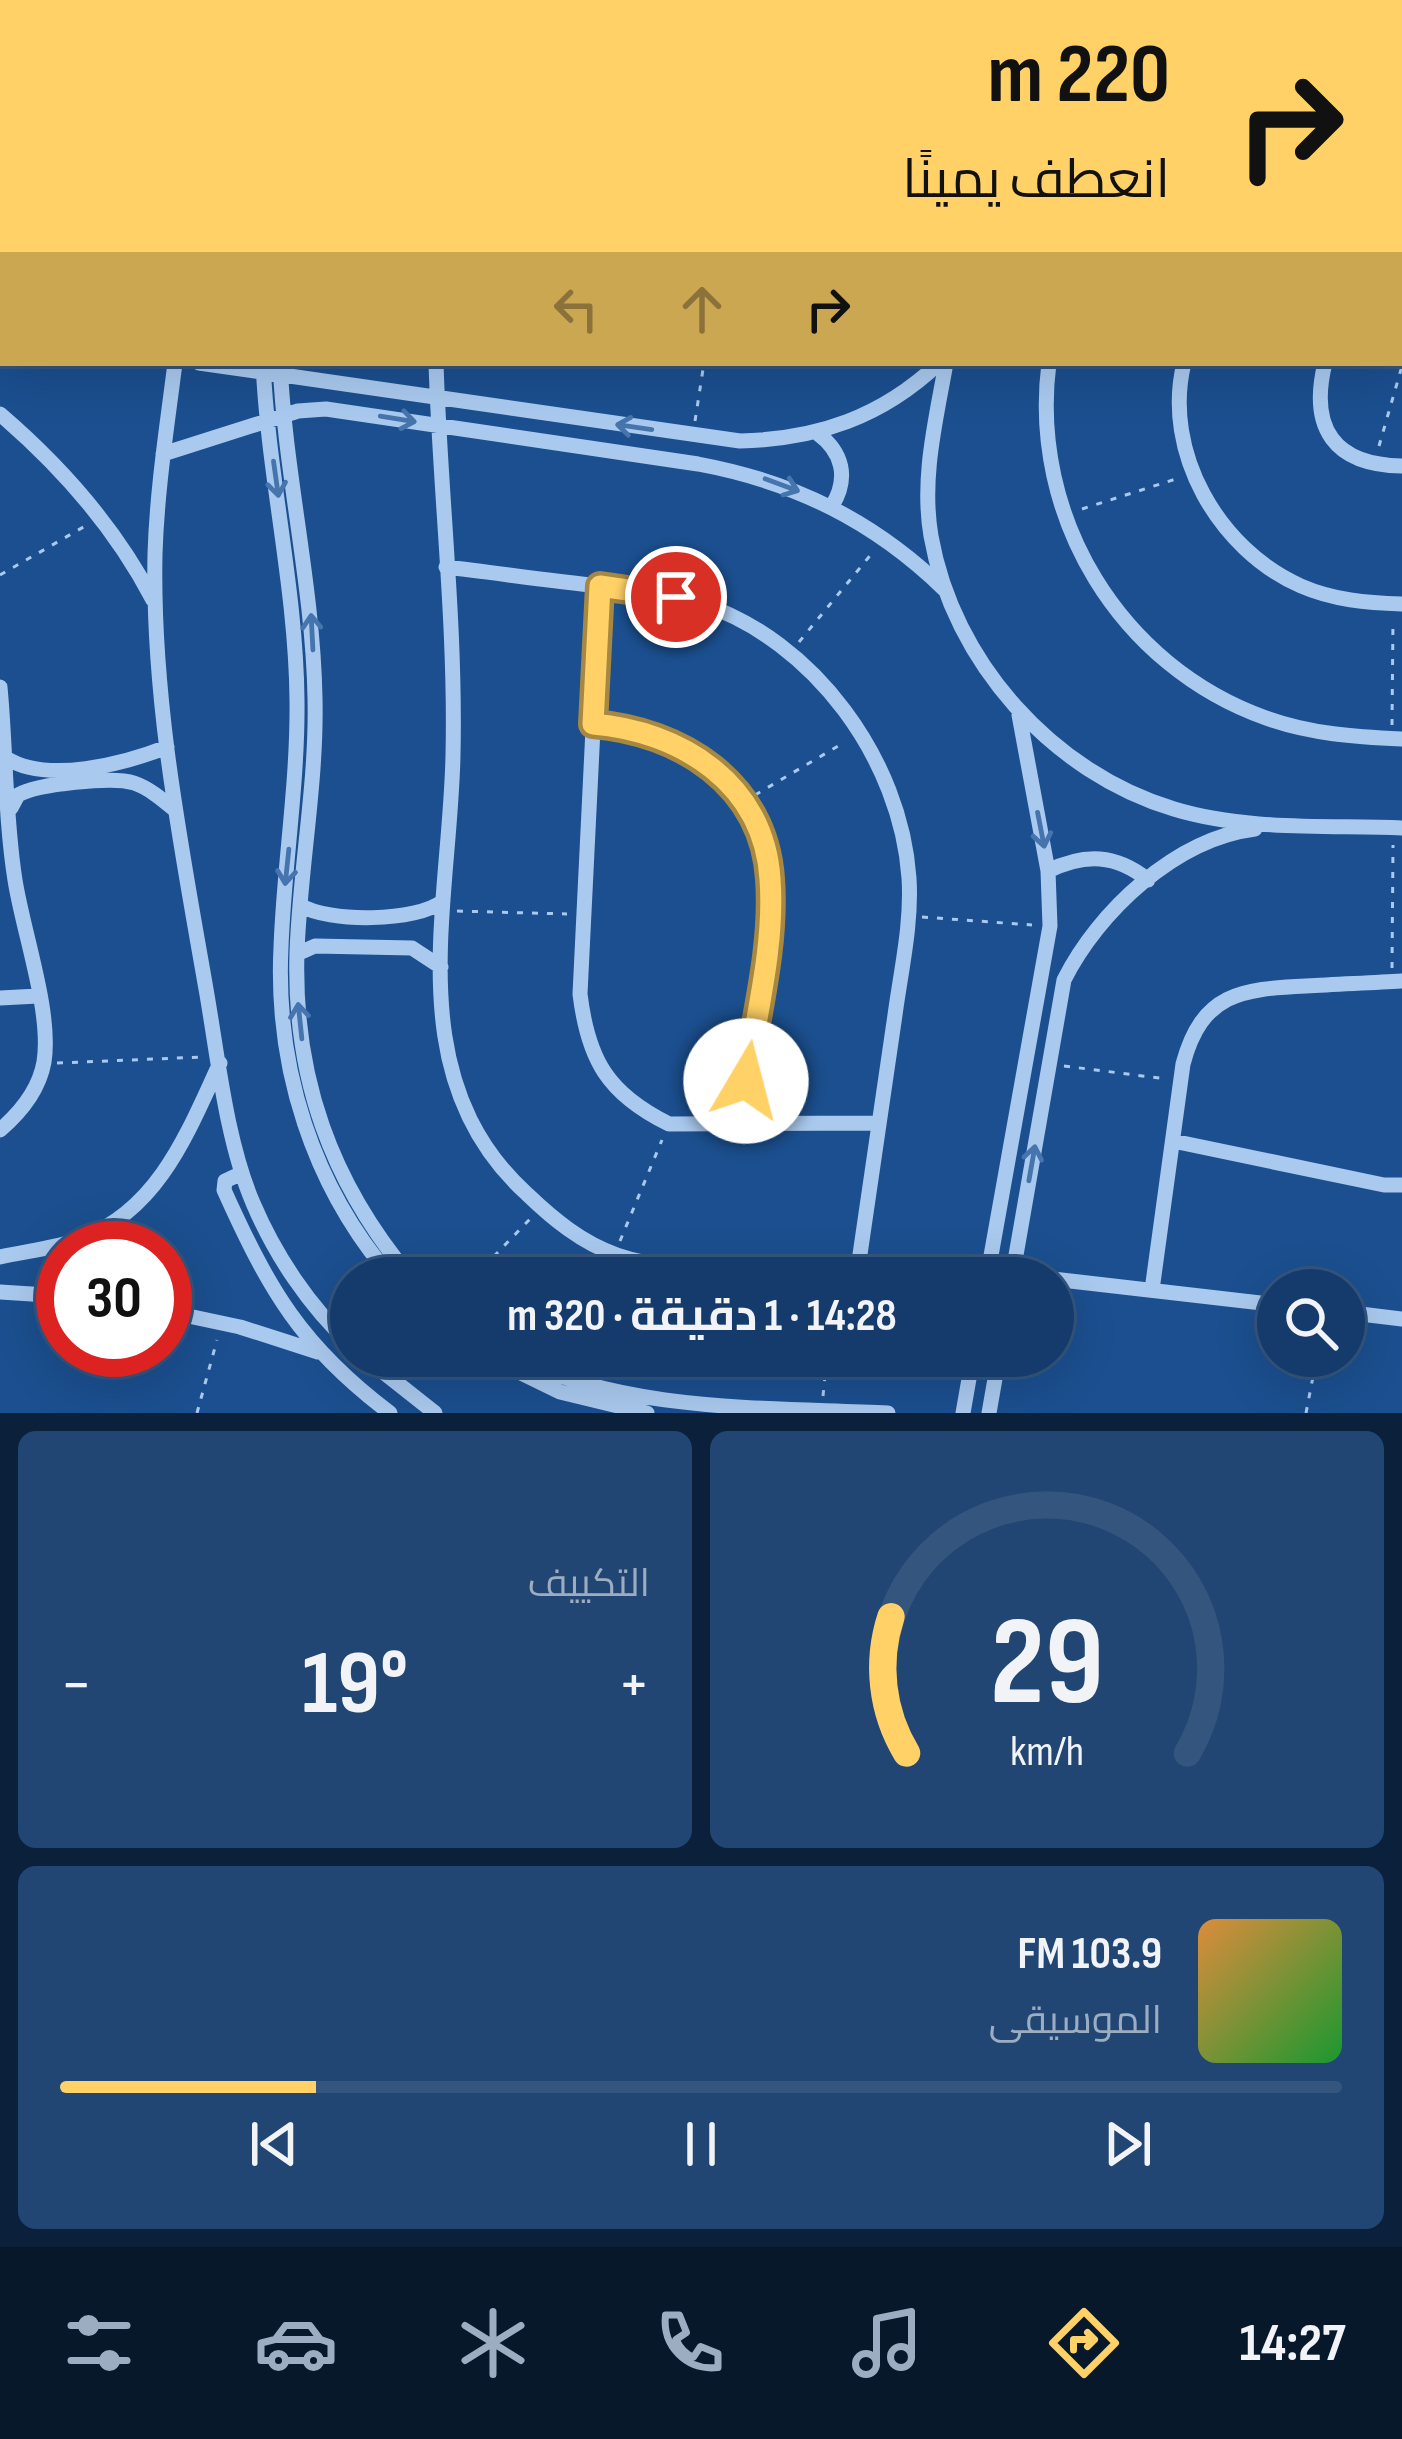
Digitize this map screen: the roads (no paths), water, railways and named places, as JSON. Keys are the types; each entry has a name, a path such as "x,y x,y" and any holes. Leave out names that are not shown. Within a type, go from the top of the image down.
{"street":[{"path":"175,366 163,454 156,607 175,810 242,1173 278,1254 330,1322"},
{"path":"236,366 740,441 817,433 854,421 888,404 938,366"},
{"path":"436,366 453,755 440,1012 446,1058 460,1100 494,1159 576,1235 625,1257"},
{"path":"942,366 927,477 931,534 945,590 979,655 1019,715 1120,790 1178,811 1218,818 1397,828"},
{"path":"1049,366 1048,434 1064,515 1109,603 1142,640 1180,673 1267,719 1316,732 1397,738"},
{"path":"1184,366 1180,412 1194,473 1222,523 1268,567 1300,585 1334,597 1398,604"},
{"path":"1324,366 1318,397 1328,433 1355,459 1402,466"},
{"path":"272,369 297,701 280,952 282,1010 290,1068 321,1169 343,1212 376,1257"},
{"path":"163,454 276,418 326,409 744,473 832,506 885,538 945,590"},
{"path":"0,414 40,448 101,518 156,607"},
{"path":"276,418 310,601 315,699 312,797 297,955 306,1065 319,1121 356,1205 395,1257"},
{"path":"817,433 828,441 842,466 839,494 832,506"},
{"path":"446,567 651,591 701,603 748,624 791,653 823,683 858,734 892,794 909,880 908,916 860,1257"},
{"path":"600,586 580,994 584,1032 599,1066 617,1091 669,1124 879,1123"},
{"path":"0,687 14,878 46,1029 44,1064 34,1090 0,1130"},
{"path":"991,1257 1050,926 1048,871 1019,715"},
{"path":"593,724 629,727 682,746 725,777 765,849 771,911 740,1124"},
{"path":"6,758 31,769 113,765 166,747"},
{"path":"10,810 18,795 39,786 124,782 142,787 175,810"},
{"path":"1016,1257 1064,980 1080,947 1110,910 1194,849 1245,830 1299,824"},
{"path":"1048,871 1066,862 1101,857 1118,861 1148,880"},
{"path":"301,905 324,914 410,916 443,906"},
{"path":"297,955 315,946 412,948 442,967"},
{"path":"1153,1290 1181,1081 1190,1037 1206,1014 1228,997 1254,988 1397,981"},
{"path":"0,998 38,996"},
{"path":"116,1221 149,1194 172,1161 219,1060"},
{"path":"1173,1141 1384,1186 1402,1185"},
{"path":"242,1173 224,1181 224,1190 283,1309 322,1353 390,1413"},
{"path":"0,1257 36,1249"},
{"path":"1074,1281 1257,1302"},
{"path":"0,1292 36,1293"},
{"path":"1365,1315 1402,1319"},
{"path":"192,1317 322,1353"},
{"path":"390,1377 435,1413"},
{"path":"529,1377 560,1392 647,1413"},
{"path":"561,1377 633,1397 888,1413"},
{"path":"963,1413 969,1377"},
{"path":"989,1413 995,1377"}]}
